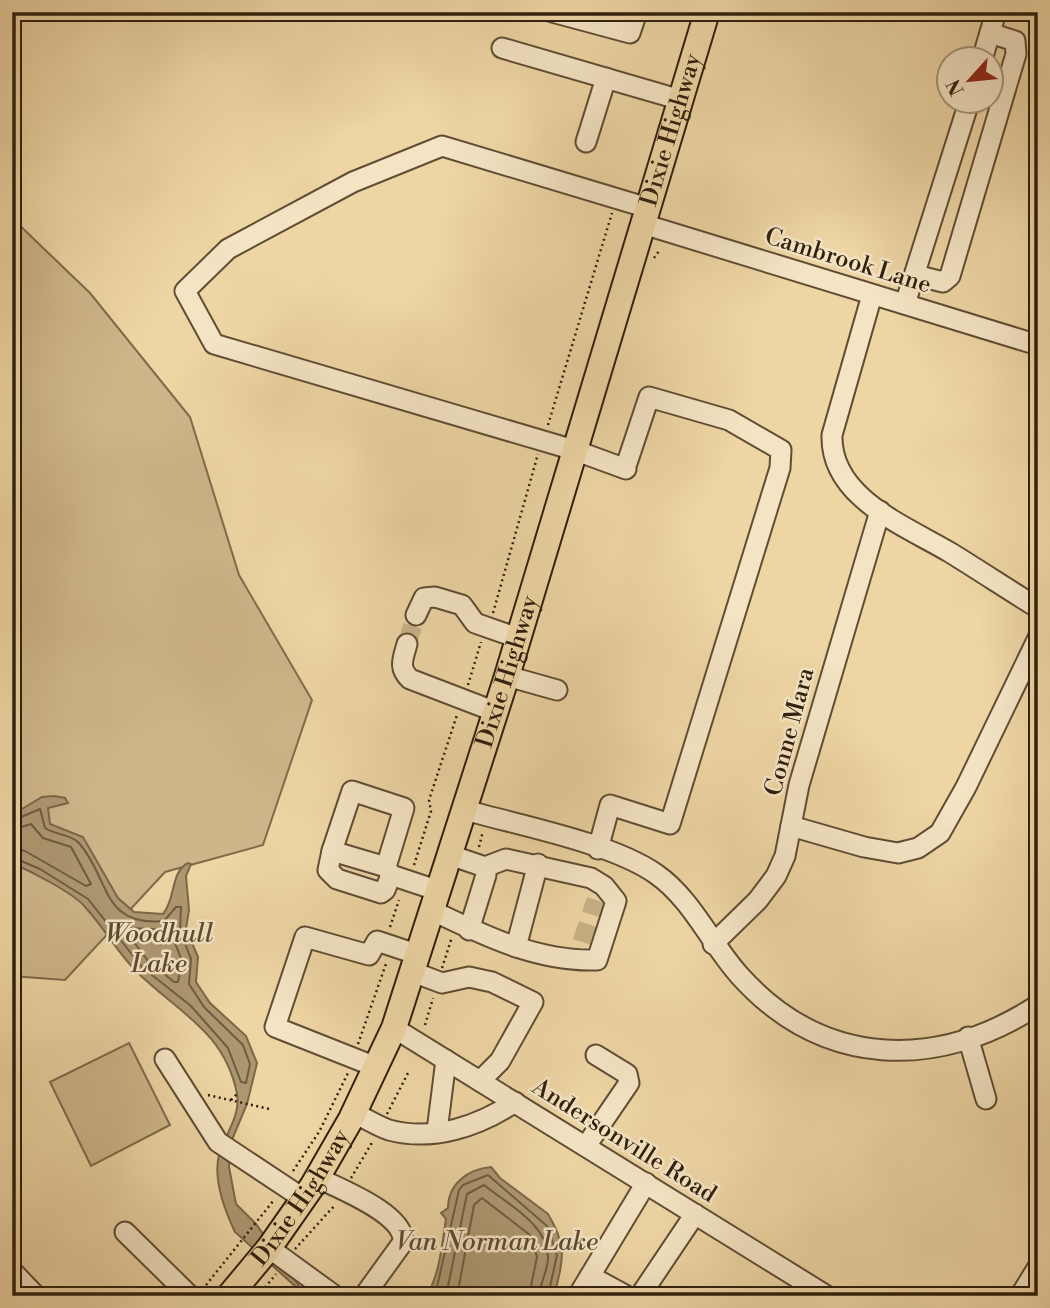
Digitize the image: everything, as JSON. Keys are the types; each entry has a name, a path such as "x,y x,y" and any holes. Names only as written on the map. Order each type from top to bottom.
{"main road":[{"name":"Dixie Highway","path":"230,1296 272,1250 318,1178 354,1113 365,1062 394,1028 496,712 707,12"}],"street":[{"path":"552,12 630,33 637,12"},
{"path":"986,46 996,12"},
{"path":"915,275 943,282 950,276 1016,54 1015,41 990,33"},
{"path":"502,48 681,100"},
{"path":"586,142 607,78"},
{"path":"905,304 964,116"},
{"name":"Cambrook Lane","path":"542,441 214,344 185,291 228,249 353,182 442,146 872,295 1038,345"},
{"path":"946,175 977,184"},
{"path":"872,295 831,444 842,475 856,492 880,511 1038,608"},
{"path":"542,441 627,466 649,397 729,420 781,450 772,494 670,824 610,805 598,849"},
{"name":"Conne Mara","path":"713,944 739,921 776,876 788,849 791,826 833,663 880,511"},
{"path":"416,615 424,598 435,597 462,605 474,623 518,638"},
{"path":"791,826 864,847 898,853 918,848 940,833 967,787 1038,638"},
{"path":"407,644 401,663 404,673 410,679 496,712"},
{"path":"507,676 557,690"},
{"path":"395,874 404,808 352,791 332,851 395,874 436,901 469,930 516,947 560,958 579,950 597,960 616,901 599,892 591,878 538,864 506,859 485,867 450,856"},
{"path":"465,810 598,849 641,865 671,886 741,978 774,1007 814,1033 854,1047 903,1053 968,1038 1038,1005"},
{"path":"516,947 538,864"},
{"path":"469,930 486,875 485,867"},
{"path":"365,1062 275,1027 304,937 369,955 377,941 389,945 442,983 469,977 492,982 533,1002 500,1061 480,1081"},
{"name":"Andersonville Road","path":"394,1028 695,1213 805,1290 827,1296"},
{"path":"968,1038 986,1099"},
{"path":"586,1146 629,1083 627,1074 596,1055"},
{"path":"165,1059 226,1148 304,1199"},
{"path":"437,1131 446,1060"},
{"path":"354,1113 388,1130 458,1131 494,1116 515,1102"},
{"path":"318,1178 391,1217 401,1229 403,1242 364,1296"},
{"path":"578,1296 646,1184"},
{"path":"640,1296 695,1213"},
{"path":"125,1232 198,1290"},
{"path":"272,1250 335,1296"},
{"path":"12,1271 36,1296"},
{"path":"1020,1296 1036,1272"},
{"path":"590,1276 627,1296"}],"path":[{"path":"292,1174 365,1062 376,999 388,958 395,874 431,811 429,800 486,628 613,210"},
{"path":"386,1117 408,1073"},
{"path":"184,1089 269,1109"},
{"path":"233,1100 237,1094"},
{"path":"198,1290 242,1243 272,1250 258,1296"}],"shaded area":[{"path":"12,218 90,293 190,417 239,575 312,700 263,845 165,872 65,980 12,976"},
{"path":"129,1043 170,1125 91,1166 50,1082"}],"water":[{"name":"Woodhull Lake","path":"42,797 65,798 68,803 48,808 50,824 83,837 118,898 134,912 163,914 170,901 178,873 182,867 191,864 186,876 189,910 186,929 198,957 196,982 210,1003 246,1036 257,1063 247,1104 231,1142 229,1167 236,1204 256,1224 306,1296 235,1232 224,1205 218,1174 219,1155 238,1102 231,1073 222,1055 198,1025 131,966 79,901 12,863 12,815"},
{"name":"Van Norman Lake","path":"491,1167 500,1178 548,1214 559,1236 562,1254 554,1296 425,1296 437,1270 446,1219 441,1213 448,1208 451,1192 467,1175"}],"tunnel":[{"path":"407,644 416,615"},
{"path":"582,942 596,900"}]}
